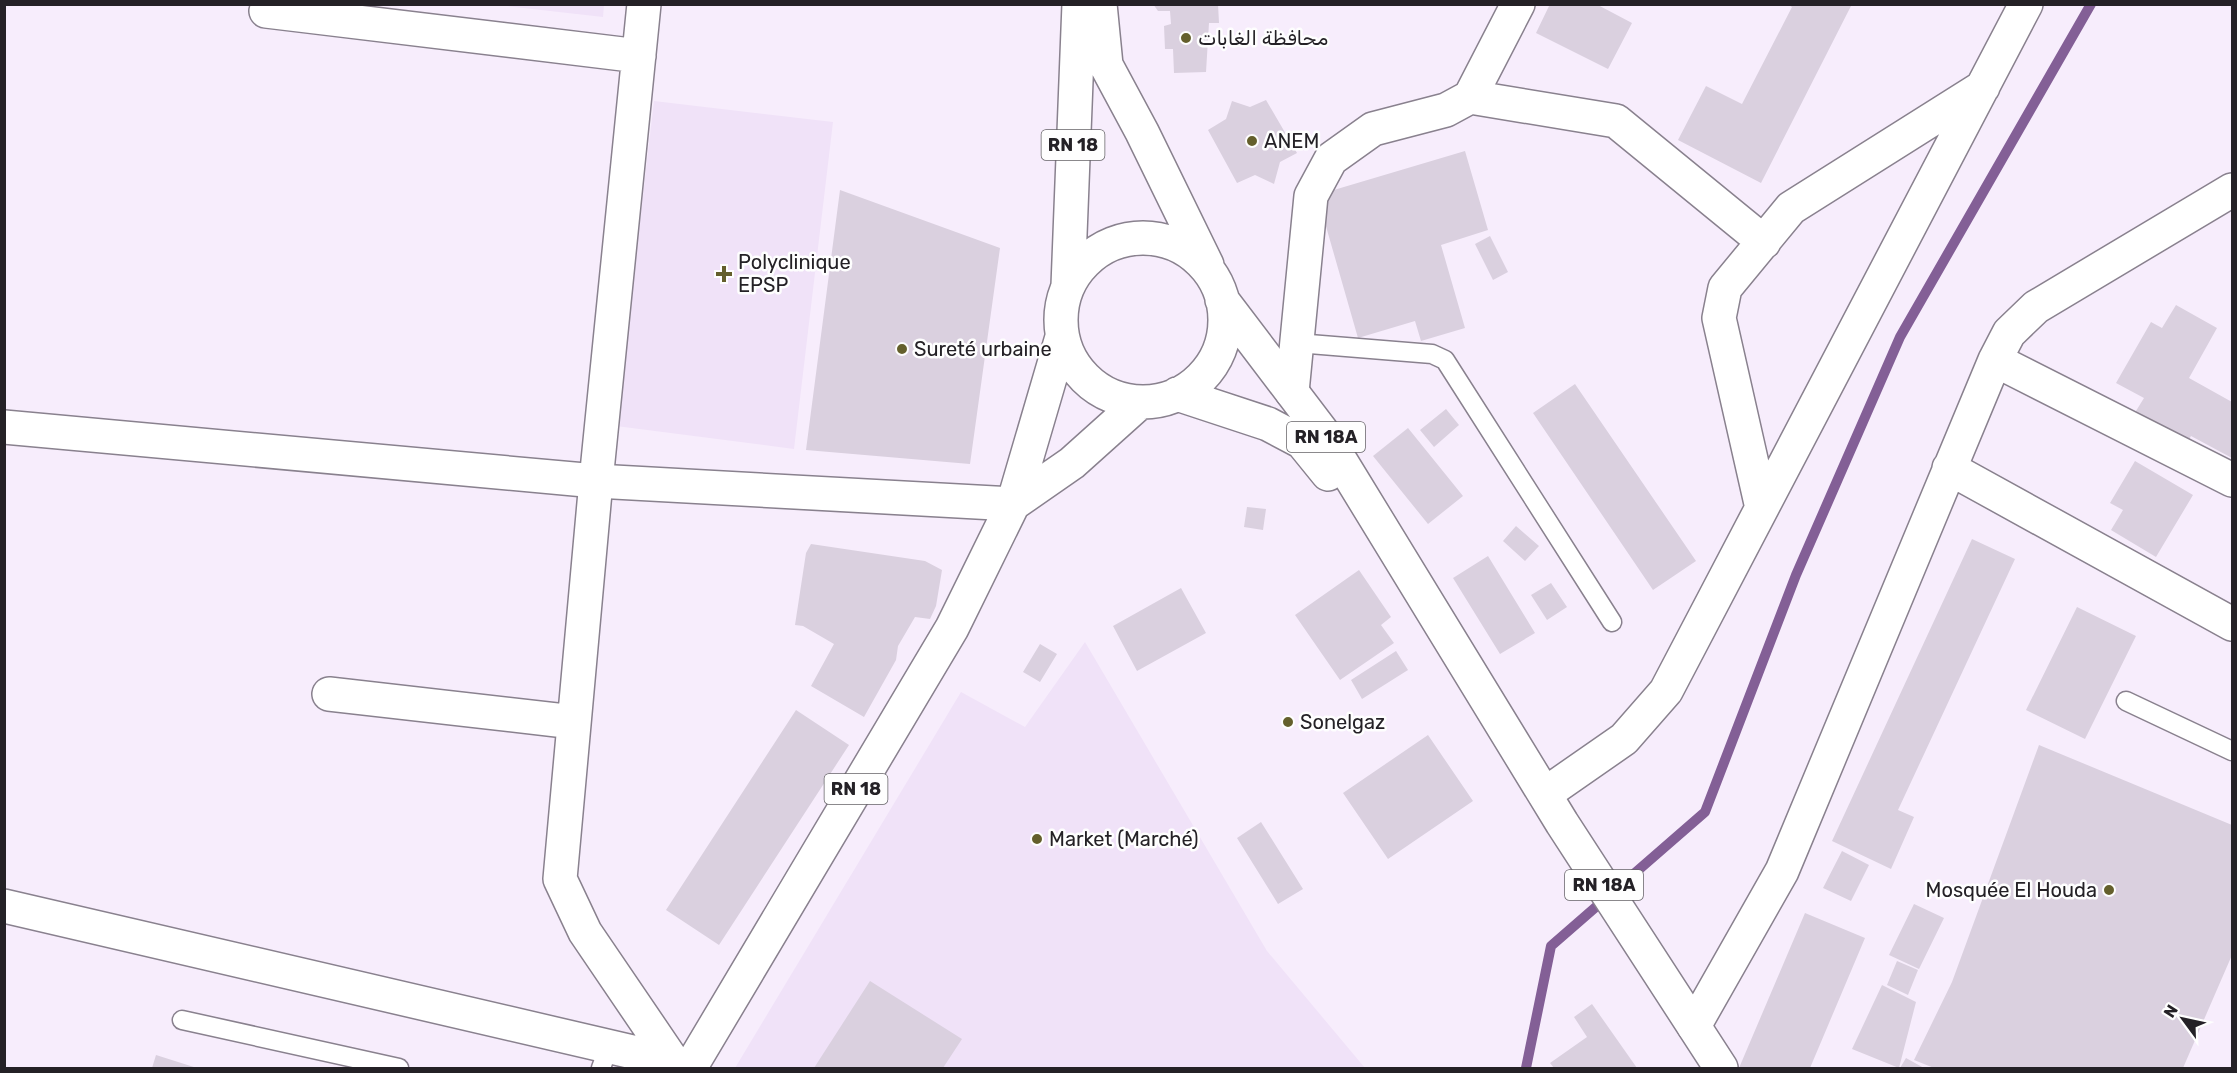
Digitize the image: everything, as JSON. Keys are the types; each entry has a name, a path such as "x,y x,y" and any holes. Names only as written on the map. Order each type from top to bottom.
{"street":[{"path":"644,4 596,481 560,879 585,932 684,1065"},
{"name":"RN 18","path":"1068,286 1079,4"},
{"name":"RN 18A","path":"1100,4 1106,66 1142,132 1216,286 1326,437 1562,823 1646,948 1721,1068"},
{"path":"1292,392 1311,196 1331,159 1373,129 1446,110 1470,97 1518,4"},
{"path":"1545,794 1624,739 1666,691 2026,4"},
{"path":"266,11 639,56"},
{"path":"1762,508 1719,318 1725,288 1791,208 1983,87"},
{"path":"1470,97 1617,121 1764,242"},
{"path":"1694,1026 1782,871 1949,468 1995,360 2009,333 2036,307 2232,190"},
{"path":"1148,237 1172,242 1193,254 1216,286 1224,328 1217,355 1200,378 1177,394 1159,400 1140,402 1113,397 1090,383 1072,362 1062,337 1061,311 1068,286 1081,265 1100,249 1123,239 1148,237"},
{"name":"RN 18","path":"684,1065 952,628 1013,504 1062,337"},
{"path":"1995,360 2232,480"},
{"path":"1177,394 1268,424 1302,442 1415,584"},
{"name":"RN 18","path":"1013,504 1072,464 1140,402"},
{"path":"4,427 596,481 1013,504"},
{"path":"1949,468 2232,624"},
{"path":"329,694 574,722"},
{"path":"4,906 605,1057 684,1065"}],"lane":[{"path":"1297,343 1432,354 1446,360 1612,622"},
{"path":"2126,701 2232,751"},
{"path":"182,1020 399,1068"}],"shaded area":[{"path":"498,5 604,5 603,17"},
{"name":"Polyclinique EPSP","path":"654,101 833,122 794,449 616,426"},
{"name":"Market (Marché)","path":"1085,642 1267,951 1365,1068 735,1068 961,692 1025,727"}],"building":[{"name":"محافظة الغابات","path":"1153,4 1218,4 1219,23 1209,23 1206,72 1174,73 1173,49 1165,49 1164,26 1171,24 1170,11 1158,11"},
{"path":"1550,4 1596,4 1632,23 1608,69 1536,33"},
{"path":"1787,4 1852,4 1761,183 1678,140 1706,86 1742,104 1792,7"},
{"name":"ANEM","path":"1266,100 1297,153 1280,162 1274,184 1255,175 1237,183 1208,130 1226,119 1232,101 1250,107"},
{"path":"1465,151 1488,230 1441,245 1465,328 1421,341 1415,321 1358,338 1317,195"},
{"name":"Sureté urbaine","path":"840,190 1000,248 970,464 806,450"},
{"path":"1490,236 1508,272 1493,280 1475,244"},
{"path":"2176,305 2217,328 2189,378 2232,402 2232,458 2191,436 2184,448 2131,419 2144,398 2116,383 2151,322 2162,328"},
{"path":"1575,384 1696,561 1653,590 1533,413"},
{"path":"1446,409 1459,425 1434,447 1420,430"},
{"path":"1408,428 1463,496 1428,524 1373,456"},
{"path":"2135,461 2193,495 2156,557 2111,530 2123,510 2110,503"},
{"path":"1247,507 1266,509 1263,530 1244,527"},
{"path":"1516,526 1539,546 1525,561 1503,541"},
{"path":"1972,539 2015,559 1898,810 1914,817 1891,869 1832,841"},
{"path":"811,544 925,561 942,570 936,606 930,619 915,617 898,646 896,660 864,717 811,686 834,644 803,626 795,625 806,553"},
{"path":"1488,556 1535,633 1500,654 1453,578"},
{"path":"1359,570 1391,617 1381,625 1394,643 1340,680 1295,615"},
{"path":"1551,583 1567,607 1547,620 1531,595"},
{"path":"1181,588 1206,633 1137,671 1113,626"},
{"path":"2077,607 2136,636 2085,739 2026,710"},
{"path":"1040,644 1057,654 1040,682 1023,672"},
{"path":"1396,651 1408,670 1362,699 1351,680"},
{"path":"796,710 849,745 719,945 666,910"},
{"path":"1428,735 1473,801 1388,859 1343,793"},
{"name":"Mosquée El Houda","path":"2039,745 2232,825 2232,955 2183,1068 1934,1068 1914,1060 1952,982"},
{"path":"1261,822 1303,889 1278,904 1237,838"},
{"path":"1842,851 1869,865 1851,901 1823,888"},
{"path":"1914,904 1944,918 1919,969 1889,955"},
{"path":"1805,913 1865,938 1810,1068 1739,1068"},
{"path":"1897,961 1918,970 1908,995 1887,985"},
{"path":"870,981 962,1039 943,1068 814,1068"},
{"path":"1882,985 1916,1002 1899,1068 1852,1049"},
{"path":"1592,1004 1637,1068 1554,1068 1550,1063 1587,1037 1574,1017"},
{"path":"156,1055 197,1068 152,1068"},
{"path":"1906,1058 1924,1068 1900,1068"}],"waterway":[{"path":"1526,1068 1551,946 1705,812 1796,575 1900,337 2091,4"}],"place":[{"name":"محافظة الغابات","path":"1186,38"},
{"name":"ANEM","path":"1252,141"},
{"name":"Polyclinique EPSP","path":"724,274"},
{"name":"Sureté urbaine","path":"902,349"},
{"name":"Sonelgaz","path":"1288,722"},
{"name":"Market (Marché)","path":"1037,839"},
{"name":"Mosquée El Houda","path":"2109,890"}]}
